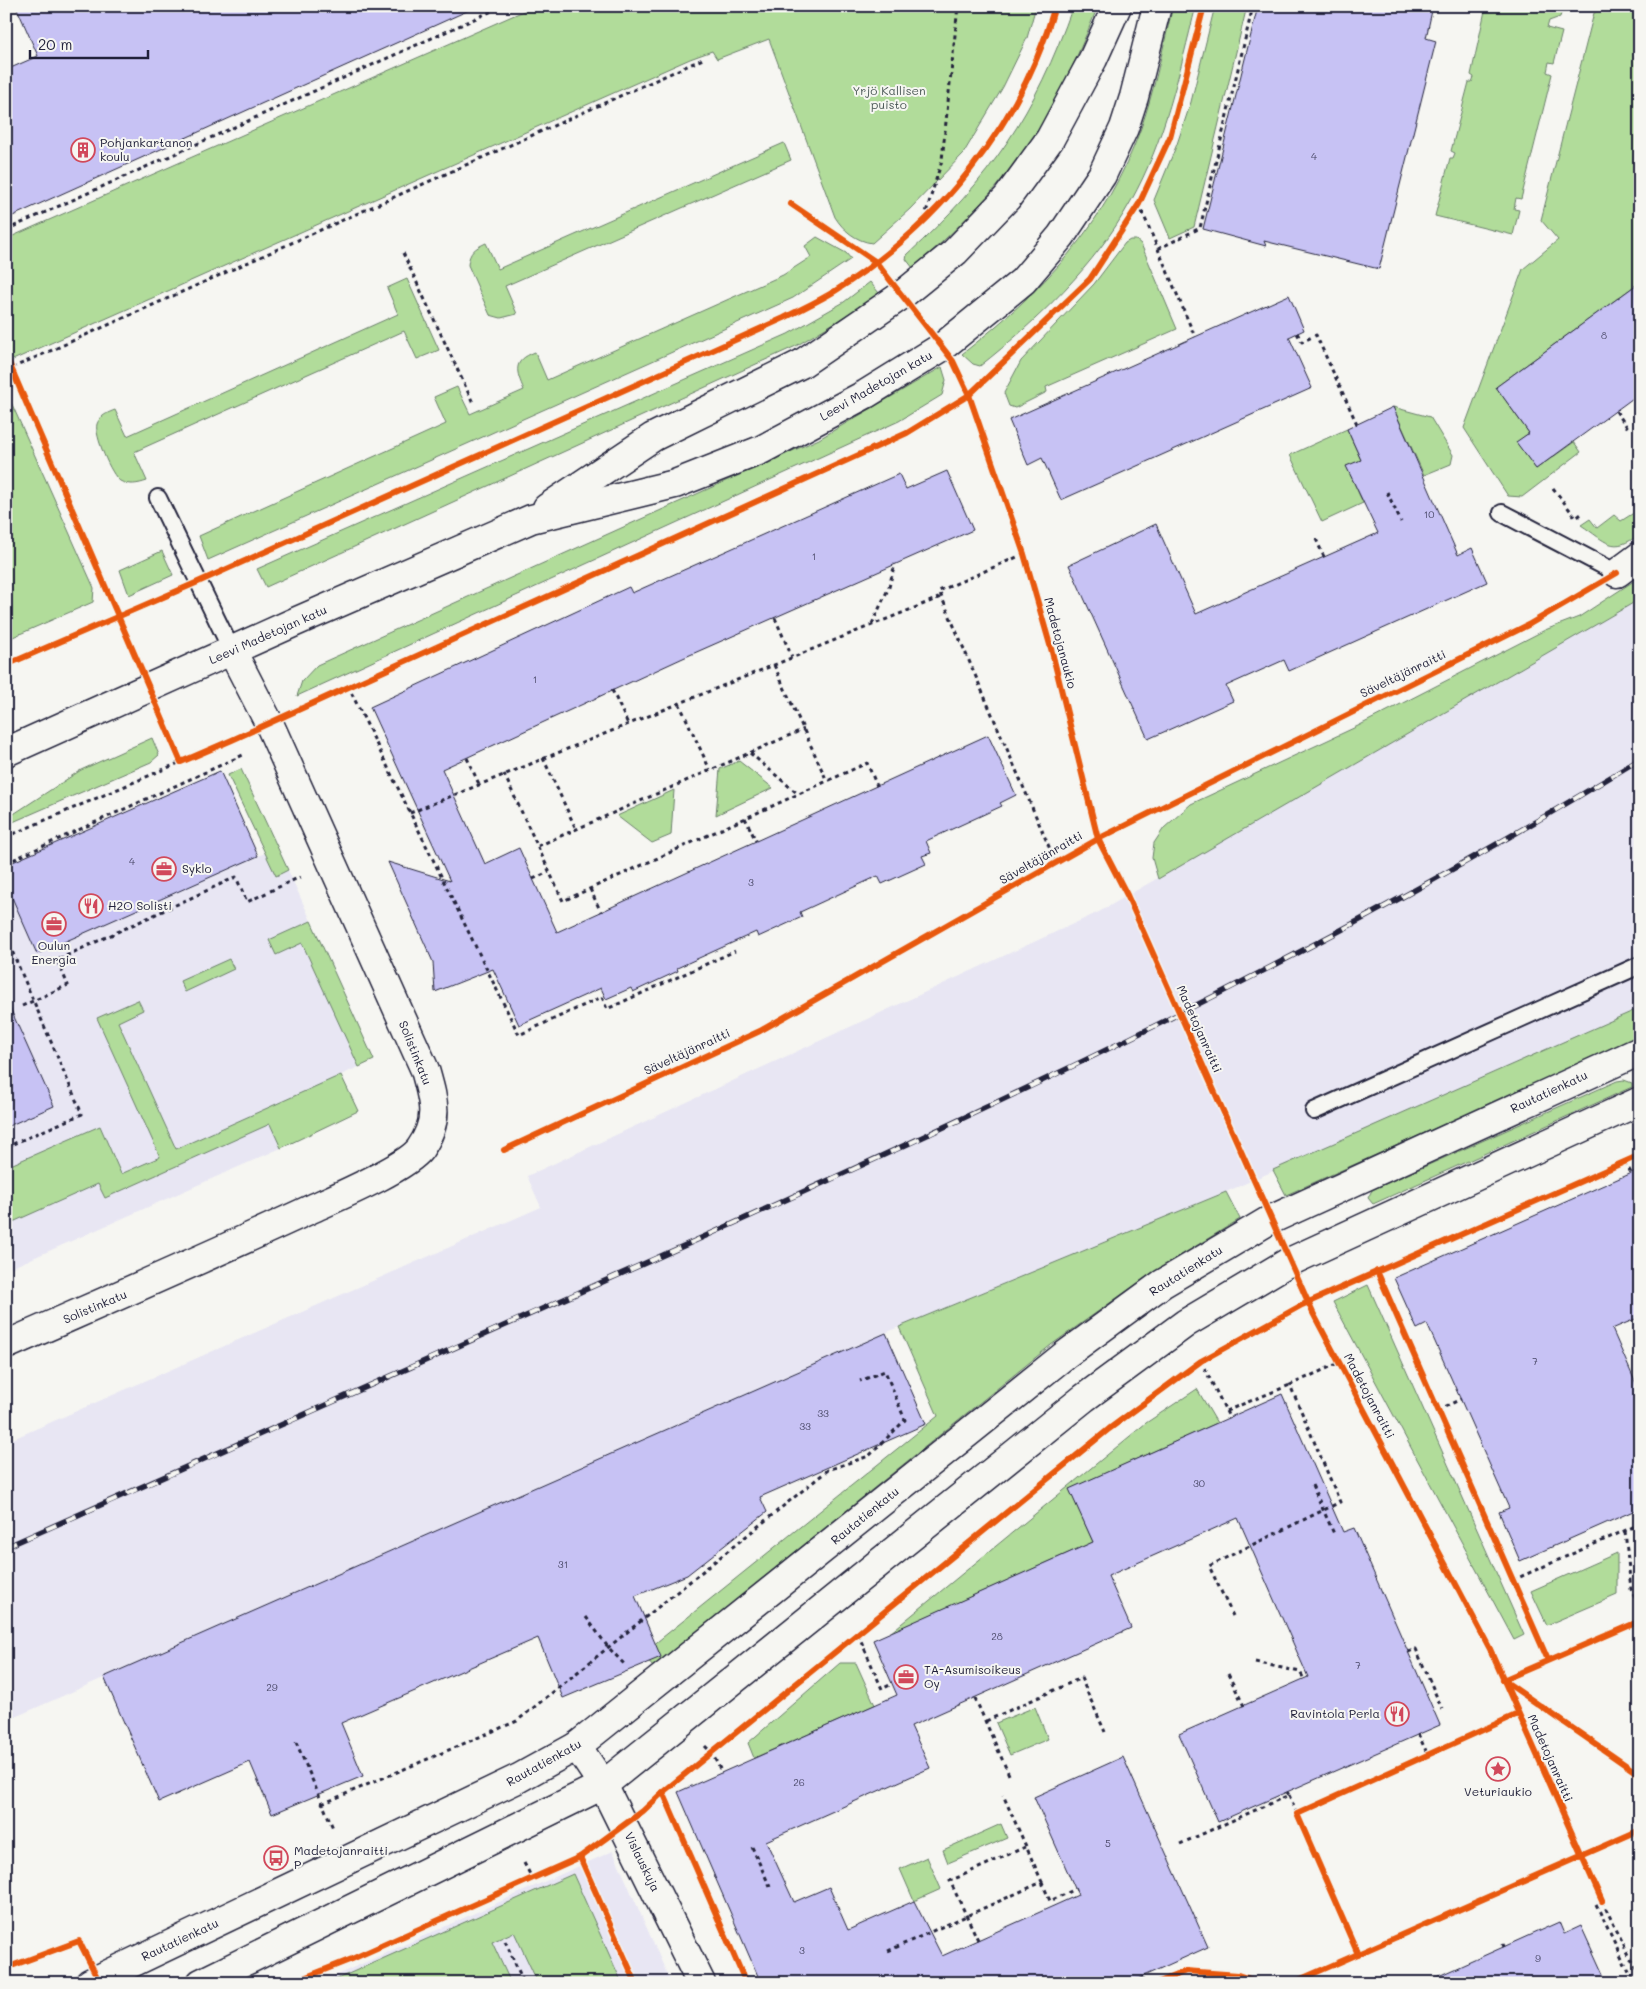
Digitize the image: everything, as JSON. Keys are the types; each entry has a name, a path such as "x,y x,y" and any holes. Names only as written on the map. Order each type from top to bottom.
{"street":[{"name":"Leevi Madetojan katu","path":"6,752 531,519 653,437 801,364 902,295 955,252 1007,198 1050,139 1093,59 1116,6"},
{"name":"Leevi Madetojan katu","path":"531,519 675,484 761,450 866,394 942,347 1015,287 1061,236 1102,175 1124,128 1134,98 1157,6"},
{"path":"1617,573 1640,556"},
{"name":"Solistinkatu","path":"6,1345 162,1278 352,1190 402,1163 418,1151 432,1128 435,1114 424,1070 270,722 232,651"},
{"name":"Rautatienkatu","path":"90,1983 502,1786 577,1746 1065,1355 1162,1284 1268,1221 1640,1051"},
{"path":"201,1983 603,1785 1084,1398 1186,1323 1287,1263 1640,1101"},
{"name":"Vislauskuja","path":"577,1746 603,1785 701,1983"}],"lane":[{"path":"158,498 232,651"},
{"path":"1502,513 1617,573"},
{"path":"1314,1110 1640,965"}],"path":[{"path":"6,230 503,6"},
{"path":"924,219 942,160 958,6"},
{"path":"1158,249 1200,228 1254,6"},
{"path":"15,377 10,365 705,58"},
{"path":"1134,213 1143,196"},
{"path":"1139,204 1195,337"},
{"path":"917,225 938,207"},
{"path":"403,253 474,404"},
{"path":"1297,333 1302,342 1316,335 1357,424"},
{"path":"1616,411 1629,430"},
{"path":"1553,488 1576,518 1584,512"},
{"path":"1387,492 1401,522"},
{"path":"1316,539 1324,557"},
{"path":"1021,545 1027,563"},
{"path":"1024,554 939,591 1056,862"},
{"path":"871,625 889,587 895,564"},
{"path":"410,813 941,597"},
{"path":"775,618 792,657"},
{"path":"774,665 827,780"},
{"path":"340,690 357,682"},
{"path":"348,686 519,1035 602,998 607,1008 735,951"},
{"path":"612,690 628,724"},
{"path":"679,703 710,770"},
{"path":"538,846 804,729"},
{"path":"750,753 798,794"},
{"path":"177,754 180,762"},
{"path":"6,863 243,755"},
{"path":"6,838 189,758"},
{"path":"467,758 480,784"},
{"path":"543,758 576,830"},
{"path":"504,774 563,902 867,763 877,786"},
{"path":"746,818 756,841"},
{"path":"533,879 549,872"},
{"path":"22,1006 68,985 57,960 236,877 247,902 301,877"},
{"path":"590,889 601,912"},
{"path":"6,937 82,1114 6,1147"},
{"path":"1616,1166 1632,1159"},
{"path":"1625,1162 1631,1174"},
{"path":"1193,1367 1210,1356"},
{"path":"1201,1361 1229,1417"},
{"path":"1226,1411 1339,1363"},
{"path":"322,1804 517,1721 828,1470 869,1456 905,1420 886,1371 860,1381"},
{"path":"1233,1616 1208,1566 1340,1502 1290,1385"},
{"path":"1438,1410 1461,1399"},
{"path":"1434,1401 1442,1419"},
{"path":"1312,1485 1335,1536"},
{"path":"1513,1580 1640,1524"},
{"path":"1625,1531 1631,1589 1640,1608"},
{"path":"1509,1571 1516,1589"},
{"path":"850,1640 865,1628"},
{"path":"858,1634 882,1688 892,1684"},
{"path":"1408,1652 1416,1649 1442,1709"},
{"path":"1255,1662 1300,1672 1304,1679"},
{"path":"1228,1674 1244,1706"},
{"path":"986,1721 1081,1678 1105,1732"},
{"path":"975,1698 1010,1777"},
{"path":"1418,1734 1428,1755"},
{"path":"296,1742 334,1831"},
{"path":"705,1759 720,1747"},
{"path":"1419,1759 1437,1751"},
{"path":"1180,1844 1288,1794 1301,1823"},
{"path":"1003,1795 1050,1901 1076,1889"},
{"path":"1297,1814 1306,1810"},
{"path":"752,1847 770,1887"},
{"path":"978,1940 950,1881 1025,1847"},
{"path":"523,1882 540,1875"},
{"path":"888,1952 1042,1882"},
{"path":"1598,1892 1599,1903 1634,1983"},
{"path":"1599,1903 1640,1977"},
{"path":"505,1941 524,1983"},
{"path":"1141,1977 1144,1983"},
{"path":"893,1983 901,1979"}],"shaded area":[{"path":"1640,599 1640,1008 1226,1192 899,1327 6,1721 6,1442 541,1207 527,1176 1099,912"},
{"path":"220,771 258,856 265,853 276,875 288,870 374,1060 341,1075 358,1111 281,1148 6,1270 6,865"},
{"path":"613,1851 671,1983 319,1983"}],"green space":[{"name":"Yrjö Kallisen puisto","path":"535,6 1036,6 1027,38 1003,87 963,154 910,209 872,243 850,234 835,217 769,39 717,59 712,51 690,59 6,363 6,239"},
{"path":"1073,6 1098,6 1069,74 1048,114 1019,157 987,197 913,268 906,259 907,255 963,199 1007,142 1026,112 1043,80"},
{"path":"1173,6 1196,6 1177,81 1162,130 1143,178 1131,201 1117,225 1100,248 1064,291 1023,330 980,366 973,364 962,354 1019,306 1045,281 1090,226 1110,196 1127,163 1146,113"},
{"path":"1215,6 1247,6 1194,227 1170,238 1154,200 1177,144 1191,102"},
{"path":"1486,6 1567,6 1563,7 1560,17 1549,21 1547,28 1562,32 1554,63 1549,62 1547,72 1552,74 1521,199 1516,198 1514,209 1519,210 1513,235 1435,216 1450,158 1453,158 1455,153 1451,151 1469,82 1472,82 1474,77 1471,75"},
{"path":"1605,6 1640,6 1640,282 1496,387 1529,433 1517,442 1536,469 1574,442 1581,452 1522,497 1508,496 1464,428 1523,269 1558,240 1541,220 1594,13"},
{"path":"784,143 791,160 505,286 517,314 501,318 490,315 468,265 471,254 479,247 486,243 498,269"},
{"path":"817,237 846,253 851,259 793,298 208,560 199,536 446,424 434,397 457,387 470,414 524,390 519,377 518,367 522,359 528,355 535,352 547,380 783,275 811,257 805,246"},
{"path":"1130,240 1136,240 1141,244 1177,329 1046,387 1047,392 1015,408 1009,406 1004,393 1021,361 1094,284 1125,243"},
{"path":"407,279 439,350 417,359 404,331 134,452 147,481 127,484 120,481 112,471 98,437 97,424 104,415 115,410 127,436 398,314 387,288"},
{"path":"870,282 879,293 796,346 266,587 257,569 788,334 844,302"},
{"path":"942,367 946,380 942,395 899,421 297,696 302,681 317,665 819,439"},
{"path":"6,391 94,588 93,602 6,640"},
{"path":"1393,407 1430,417 1453,455 1451,464 1424,475"},
{"path":"1347,429 1361,460 1347,467 1363,503 1322,522 1290,455"},
{"path":"1640,509 1640,534 1623,544 1610,544 1581,525 1590,519 1597,528 1614,515 1621,521"},
{"path":"162,551 173,575 129,595 120,570"},
{"path":"1640,577 1640,599 1158,879 1152,858 1154,843 1164,828 1191,804 1358,726 1545,630 1579,617"},
{"path":"152,738 159,755 151,762 6,825 6,819 81,770"},
{"path":"739,761 773,788 716,815 720,769"},
{"path":"241,769 288,870 276,876 228,775"},
{"path":"674,790 671,835 652,843 617,816"},
{"path":"311,921 374,1060 359,1067 302,943 276,955 269,940"},
{"path":"229,959 234,969 185,992 180,981"},
{"path":"138,1000 143,1010 118,1022 176,1149 341,1075 358,1111 281,1148 270,1124 105,1198 98,1184 6,1225 6,1167 100,1126 121,1174 160,1157 97,1018"},
{"path":"1640,1008 1640,1037 1286,1195 1273,1170"},
{"path":"1624,1080 1632,1083 1632,1087 1373,1204 1368,1198 1372,1190 1617,1081"},
{"path":"1226,1192 1240,1219 1152,1273 1051,1345 653,1667 642,1654 938,1416 899,1327"},
{"path":"1368,1285 1524,1635 1514,1640 1333,1302"},
{"path":"1197,1389 1217,1423 1070,1489 1093,1542 890,1633 1146,1423"},
{"path":"1617,1553 1617,1595 1547,1625 1531,1591"},
{"path":"840,1663 856,1663 875,1705 754,1758 748,1743"},
{"path":"1035,1707 1048,1739 1010,1755 996,1723"},
{"path":"1001,1824 1007,1838 948,1863 943,1850"},
{"path":"927,1857 941,1889 914,1901 900,1869"},
{"path":"573,1874 622,1983 538,1983 514,1932 492,1942 511,1983 328,1983"}],"building":[{"name":"Pohjankartanon koulu","path":"16,6 478,6 6,219 6,70 38,56"},
{"path":"1258,6 1433,6 1426,38 1436,41 1379,269 1264,241 1266,246 1203,229"},
{"path":"1640,282 1640,393 1536,469 1516,442 1529,433 1496,387"},
{"path":"1289,295 1304,330 1289,337 1312,388 1061,500 1042,458 1028,465 1009,420"},
{"path":"1393,407 1458,555 1472,548 1487,582 1289,671 1284,660 1226,686 1233,701 1148,739 1069,565 1156,524 1196,614 1378,533 1346,466 1361,460 1347,429"},
{"path":"947,471 973,530 683,658 442,769 485,864 519,848 557,932 988,735 1016,795 1000,803 1002,806 926,841 931,853 922,856 926,864 882,884 878,876 800,912 802,917 758,937 756,932 677,968 678,971 633,992 631,988 606,999 601,988 519,1025 493,969 435,992 433,962 388,862 450,881 370,707 629,587 632,593 899,474 906,489"},
{"path":"220,771 258,856 37,954 6,884 6,865"},
{"path":"6,999 54,1106 6,1127"},
{"path":"1640,1169 1640,1317 1612,1329 1640,1393 1640,1508 1520,1561 1499,1512 1509,1508 1427,1324 1417,1329 1394,1278"},
{"path":"886,1333 926,1424 760,1497 767,1512 687,1575 635,1596 661,1657 563,1698 538,1638 341,1723 363,1776 272,1814 250,1762 159,1802 104,1677"},
{"path":"1282,1394 1343,1532 1354,1528 1440,1725 1218,1822 1179,1734 1308,1677 1238,1518 1108,1576 1131,1628 911,1726 930,1768 766,1841 794,1902 829,1887 848,1930 914,1901 942,1956 1078,1895 1034,1797 1123,1757 1208,1947 1128,1983 761,1983 678,1792 897,1695 873,1640 1093,1542 1069,1489"},
{"path":"1559,1922 1564,1934 1581,1926 1607,1983 1423,1983"}],"railway":[{"path":"6,1547 731,1224 997,1103 1258,974 1387,905 1515,834 1640,759"}],"cycle path":[{"path":"6,665 198,582 784,318 835,291 873,265 908,236 941,203 971,168 998,131 1021,91 1040,49 1055,6"},
{"path":"6,356 181,762 907,433 969,395 1090,279 1139,204 1170,137 1204,6"},
{"name":"Madetojanaukio","path":"791,204 876,262 953,361 969,395 1024,554 1052,652 1098,839 1127,895 1313,1313 1490,1649 1602,1901"},
{"name":"Säveltäjänraitti","path":"504,1150 760,1031 1098,839 1528,625 1617,573"},
{"path":"291,1983 352,1959 580,1857 643,1811 663,1792 1109,1429 1201,1361 1302,1305 1640,1155"},
{"path":"1377,1271 1548,1660"},
{"path":"1503,1680 1640,1621"},
{"name":"Madetojanraitti","path":"1503,1680 1640,1775"},
{"name":"Madetojanraitti","path":"1358,1954 1297,1814 1518,1714"},
{"path":"663,1792 746,1983"},
{"path":"1292,1983 1640,1830"},
{"path":"580,1857 636,1983"},
{"path":"6,1968 79,1941 100,1983"},
{"path":"1157,1983 1186,1971 1238,1975 1262,1983"}],"place":[{"name":"Pohjankartanon koulu","path":"83,150"},
{"name":"Syklo","path":"164,869"},
{"name":"H2O Solisti","path":"91,906"},
{"name":"Oulun Energia","path":"54,924"},
{"name":"TA-Asumisoikeus Oy","path":"906,1677"},
{"name":"Ravintola Perla","path":"1397,1714"},
{"name":"Veturiaukio","path":"1498,1769"},
{"name":"Madetojanraitti P","path":"276,1858"}]}
